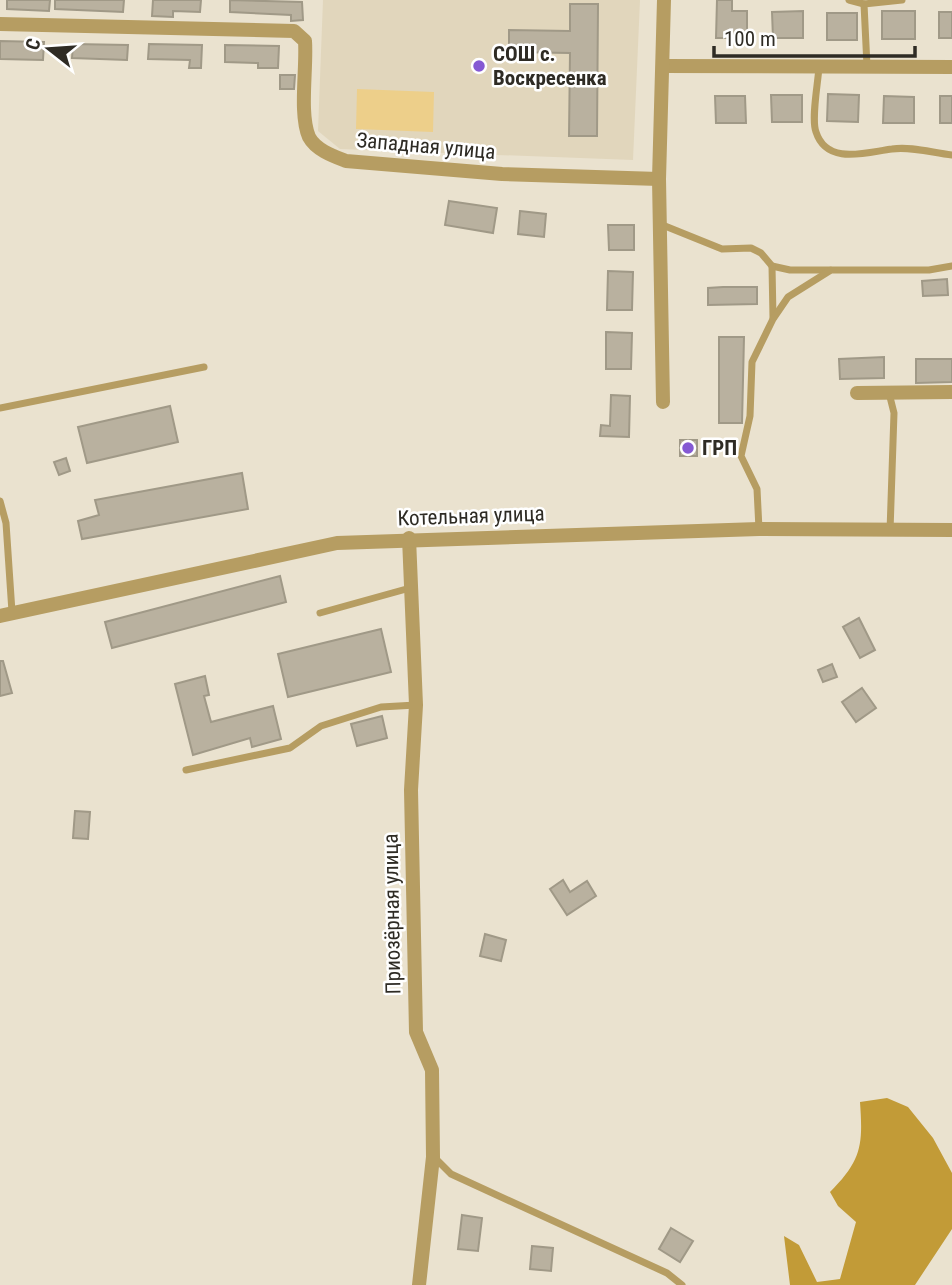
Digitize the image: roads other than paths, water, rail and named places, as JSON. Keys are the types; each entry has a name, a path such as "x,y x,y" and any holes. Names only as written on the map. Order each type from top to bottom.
{"street":[{"path":"663,402 659,179 664,0"},
{"name":"Западная улица","path":"0,24 294,31 305,41 306,117 310,138 323,152 346,161 502,174 659,179"},
{"path":"663,66 952,67"},
{"path":"857,393 952,392"},
{"name":"Котельная улица","path":"6,614 337,543 409,538 759,529 952,530"},
{"name":"Приозёрная улица","path":"409,538 415,705 411,790 416,1032 432,1070 433,1157 419,1285"}],"lane":[{"path":"849,0 864,4 902,0"},
{"path":"864,4 867,67"},
{"path":"819,66 814,130 823,146 840,154 877,153 892,149 952,155"},
{"path":"660,224 722,249 751,248 761,253 772,266 790,270 929,270 952,266"},
{"path":"772,266 773,319"},
{"path":"759,529 757,489 741,456 750,416 752,362 773,319 788,297 831,270"},
{"path":"0,408 204,367"},
{"path":"889,393 894,413 890,531"},
{"path":"0,501 6,523 6,614"},
{"path":"320,613 410,588"},
{"path":"186,770 290,748 321,726 381,707 415,705"},
{"path":"433,1157 451,1174 667,1273 681,1285"}],"place":[{"name":"СОШ с. Воскресенка","path":"479,66"},
{"name":"ГРП","path":"688,448"}]}
